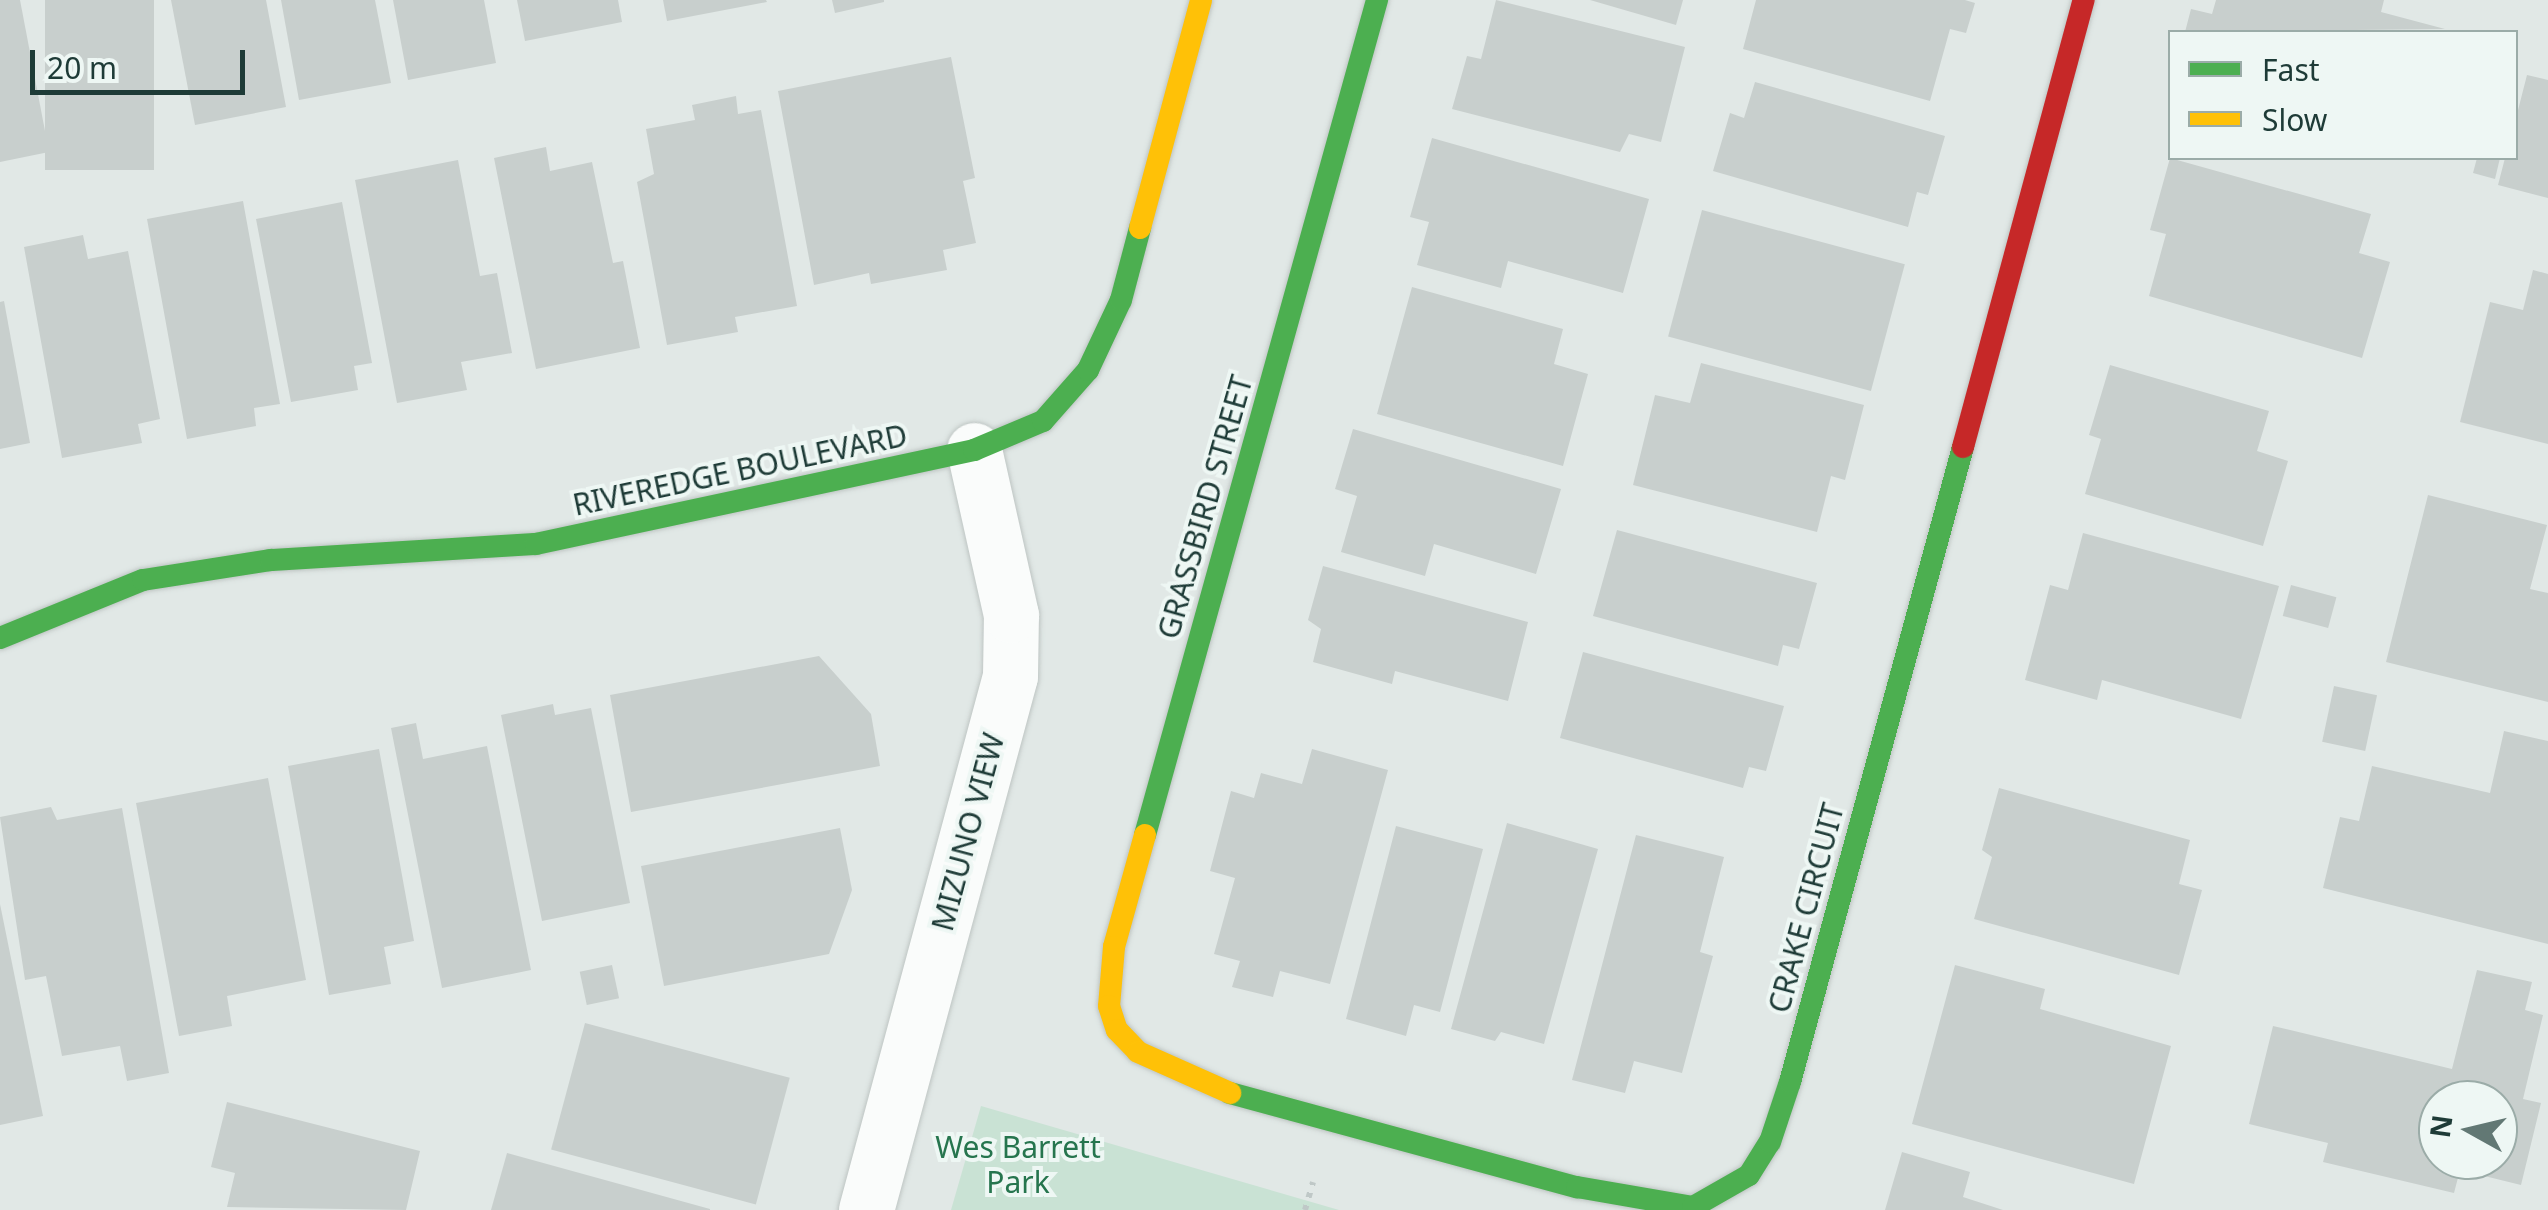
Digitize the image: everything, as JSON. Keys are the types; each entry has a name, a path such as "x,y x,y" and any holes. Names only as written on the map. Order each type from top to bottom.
{"street":[{"name":"RIVEREDGE BOULEVARD","path":"0,638 143,580 271,560 536,544 974,450 1044,421 1088,370 1120,300 1200,0"},
{"name":"GRASSBIRD STREET","path":"1117,1030 1108,976 1114,946 1377,0"},
{"name":"CRAKE CIRCUIT","path":"1117,1030 1160,1068 1201,1084 1655,1206 1693,1208 1749,1175 1770,1142 1790,1082 2084,0"},
{"name":"MIZUNO VIEW","path":"866,1210 1010,676 1011,615 974,450"}],"green space":[{"name":"Wes Barrett Park","path":"981,1106 1339,1210 951,1210"}],"building":[{"path":"0,0 20,0 49,152 0,162"},
{"path":"45,0 154,0 154,170 45,170"},
{"path":"171,0 266,0 286,107 195,125"},
{"path":"281,0 375,0 391,83 299,100"},
{"path":"393,0 484,0 496,63 408,80"},
{"path":"517,0 618,0 622,22 525,41"},
{"path":"663,0 766,0 767,2 667,21"},
{"path":"832,0 884,0 884,2 835,13"},
{"path":"1496,0 1685,47 1661,142 1629,134 1620,152 1452,109 1467,56 1481,59"},
{"path":"1590,0 1683,0 1676,25"},
{"path":"1756,0 1975,3 1966,33 1950,29 1930,101 1743,49"},
{"path":"2216,0 2384,0 2381,12 2445,29 2186,30 2191,9 2212,14"},
{"path":"951,57 975,178 963,181 976,243 943,250 947,270 871,284 869,273 814,285 778,91"},
{"path":"2527,75 2548,80 2548,198 2498,185 2504,160 2518,160 2518,110"},
{"path":"1755,82 1945,136 1928,195 1917,192 1908,227 1713,171 1730,113 1744,118"},
{"path":"736,96 738,114 761,110 797,306 735,317 738,332 667,345 637,182 654,174 646,129 695,120 692,105"},
{"path":"1432,138 1649,199 1623,293 1508,261 1501,288 1417,265 1429,222 1410,217"},
{"path":"546,147 550,171 592,162 613,263 623,261 640,348 536,369 494,158"},
{"path":"458,160 480,276 497,273 512,353 461,362 467,390 397,403 355,180"},
{"path":"2169,160 2371,214 2359,253 2390,262 2362,358 2149,296 2166,234 2150,230"},
{"path":"2476,160 2500,160 2495,179 2473,173"},
{"path":"243,201 280,404 254,408 256,426 187,439 147,219"},
{"path":"342,202 372,363 354,366 358,390 291,402 256,219"},
{"path":"1702,210 1905,264 1871,391 1668,337"},
{"path":"83,235 88,259 128,251 160,419 138,424 142,443 62,458 24,247"},
{"path":"2533,270 2548,274 2548,444 2460,422 2490,302 2523,310"},
{"path":"1412,287 1563,329 1554,364 1588,374 1563,466 1377,414"},
{"path":"4,301 30,443 0,449 0,302"},
{"path":"1701,363 1864,405 1845,480 1831,476 1817,532 1633,485 1655,395 1690,403"},
{"path":"2110,365 2269,411 2257,451 2288,461 2263,546 2085,494 2101,439 2089,435"},
{"path":"1353,429 1561,489 1536,574 1434,544 1425,576 1341,552 1357,496 1335,489"},
{"path":"2428,495 2547,525 2530,589 2548,593 2548,702 2386,662"},
{"path":"1617,530 1817,583 1799,649 1783,645 1778,666 1593,616"},
{"path":"2083,533 2279,586 2241,719 2102,680 2097,700 2025,680 2050,585 2068,590"},
{"path":"1323,566 1528,622 1508,701 1395,671 1392,684 1313,662 1321,629 1308,620"},
{"path":"2291,585 2336,597 2328,628 2283,616"},
{"path":"1583,652 1784,706 1766,771 1749,767 1743,788 1560,738"},
{"path":"819,656 871,714 880,766 631,812 610,695"},
{"path":"2334,686 2377,695 2365,751 2322,742"},
{"path":"553,704 555,715 591,708 630,903 542,921 501,715"},
{"path":"416,723 423,759 487,746 531,970 442,988 391,728"},
{"path":"2504,731 2548,741 2548,944 2323,888 2340,817 2359,821 2372,766 2490,793"},
{"path":"379,749 414,941 384,947 391,984 329,995 288,766"},
{"path":"1312,749 1388,770 1330,984 1280,971 1273,997 1232,987 1240,961 1214,954 1235,878 1210,871 1231,791 1254,798 1261,773 1302,784"},
{"path":"268,778 306,980 227,996 232,1026 179,1036 136,803"},
{"path":"1999,788 2190,840 2179,884 2202,890 2179,975 1974,919 1992,857 1982,850"},
{"path":"51,807 57,820 122,808 169,1073 127,1081 120,1046 62,1056 46,976 25,980 0,817"},
{"path":"1507,823 1598,849 1544,1044 1501,1032 1495,1041 1451,1029"},
{"path":"1396,826 1483,849 1440,1012 1414,1005 1406,1036 1346,1019"},
{"path":"840,828 852,890 829,954 664,986 641,866"},
{"path":"1636,835 1724,857 1700,952 1713,956 1682,1073 1634,1061 1625,1093 1572,1080"},
{"path":"0,904 43,1116 0,1125"},
{"path":"612,965 619,998 587,1005 580,972"},
{"path":"1955,965 2045,989 2040,1009 2171,1046 2134,1184 1912,1124"},
{"path":"2477,970 2532,982 2525,1010 2543,1015 2523,1099 2541,1103 2521,1185 2501,1180 2518,1180 2518,1080 2418,1080 2418,1180 2457,1180 2454,1193 2323,1162 2328,1143 2249,1124 2273,1026 2452,1069"},
{"path":"585,1023 790,1078 756,1204 551,1150"},
{"path":"227,1102 420,1151 406,1210 227,1207 235,1173 211,1167"},
{"path":"1902,1152 1970,1172 1963,1197 2003,1210 1885,1210"},
{"path":"507,1153 710,1209 710,1210 491,1210"}],"traffic: fast":[{"path":"1145,835 1377,0"},
{"path":"0,638 143,580 271,560 536,544 974,450 1043,421 1088,370 1121,300 1140,228"},
{"path":"1230,1093 1577,1187 1693,1207 1749,1175 1770,1142 1790,1082 1963,447"}],"traffic: slow":[{"path":"1140,228 1201,0"},
{"path":"1145,835 1114,947 1109,1006 1117,1030 1138,1052 1230,1093"}],"traffic: jam":[{"path":"1963,447 2084,0"}]}
